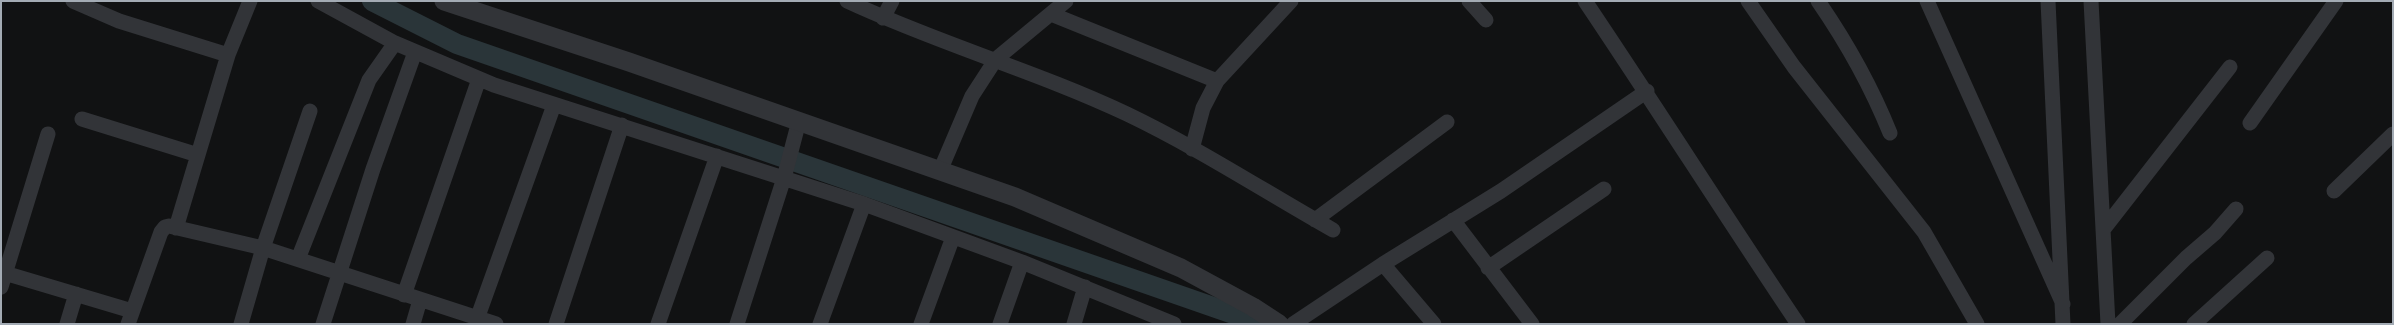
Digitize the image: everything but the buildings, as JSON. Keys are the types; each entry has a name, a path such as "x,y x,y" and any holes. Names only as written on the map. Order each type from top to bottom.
{"street":[{"path":"73,1 119,21 228,55"},
{"path":"176,228 228,55 250,1"},
{"path":"318,1 395,43 479,79 554,105 622,125 864,204 1022,262 1085,287 1159,320 1174,324"},
{"path":"444,1 796,130 940,171 1015,197 1181,268 1253,307 1279,324"},
{"path":"847,1 883,18 996,59 1127,114 1192,149 1332,230"},
{"path":"883,18 892,1"},
{"path":"940,171 972,96 996,59 1066,1"},
{"path":"1192,149 1203,108 1217,81 1291,1"},
{"path":"1469,1 1486,20"},
{"path":"1585,1 1647,91 1711,195 1798,324"},
{"path":"1748,1 1794,67 1924,232 1977,324"},
{"path":"1818,1 1842,36 1869,85 1890,133"},
{"path":"1927,1 2063,304"},
{"path":"2048,1 2063,324"},
{"path":"2091,1 2108,324"},
{"path":"2250,123 2336,1"},
{"path":"1051,14 1217,81"},
{"path":"298,259 369,80 395,43"},
{"path":"323,324 373,168 415,52"},
{"path":"2103,230 2230,67"},
{"path":"404,294 479,79"},
{"path":"1293,324 1383,264 1501,190 1647,91"},
{"path":"477,319 554,105"},
{"path":"241,324 263,248 310,111"},
{"path":"82,119 198,155"},
{"path":"1315,220 1447,122"},
{"path":"556,324 622,125"},
{"path":"737,324 784,178 796,130"},
{"path":"48,134 2,277 76,294 130,317 161,232 165,227 176,228 263,248 496,324"},
{"path":"2334,191 2393,134"},
{"path":"658,324 717,156"},
{"path":"1488,268 1604,189"},
{"path":"820,324 864,204"},
{"path":"2120,324 2186,258 2215,233 2236,209"},
{"path":"1453,220 1532,324"},
{"path":"921,324 953,237"},
{"path":"2194,324 2267,258"},
{"path":"1000,324 1022,262"},
{"path":"1383,264 1434,324"},
{"path":"1074,324 1085,287"},
{"path":"67,324 76,294"},
{"path":"413,324 420,300"}],"waterway":[{"path":"372,1 457,44 1262,324"}]}
